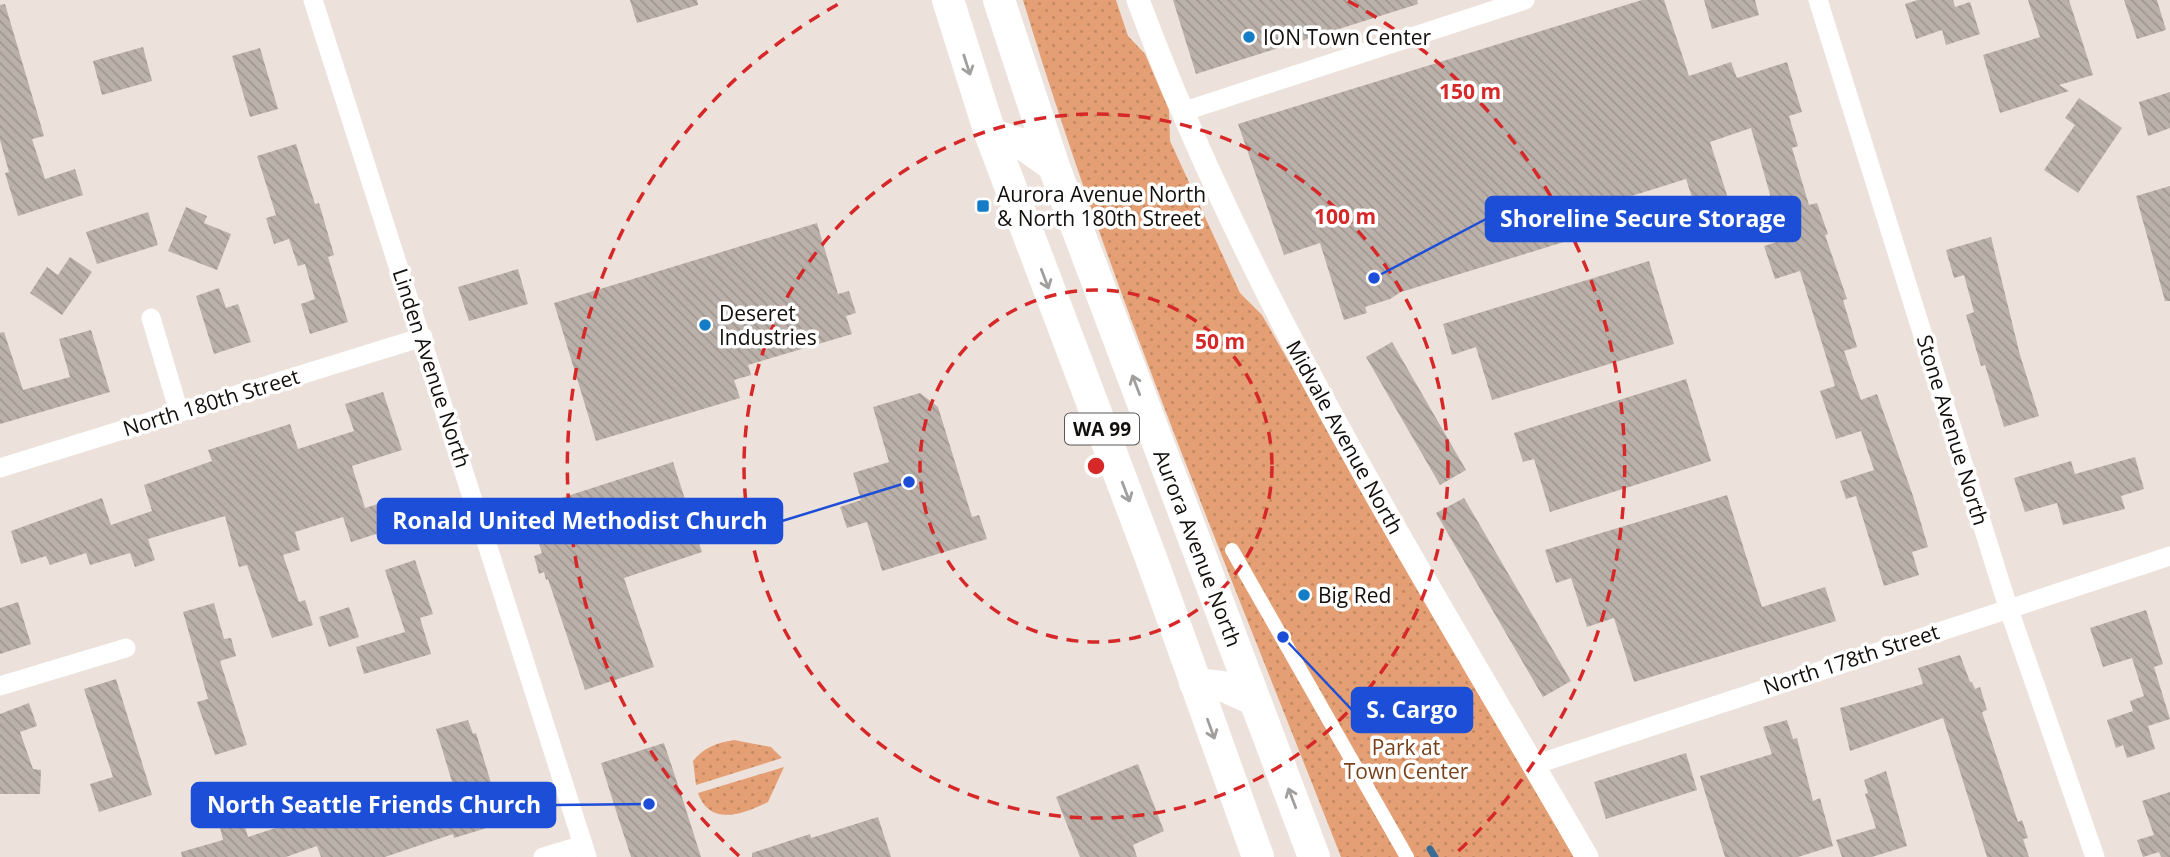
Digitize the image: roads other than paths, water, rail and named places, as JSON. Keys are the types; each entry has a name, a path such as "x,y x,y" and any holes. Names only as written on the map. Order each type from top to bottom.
{"highway":[{"name":"WA 99","path":"948,0 990,133 1151,558 1258,857"},
{"name":"Aurora Avenue North","path":"999,0 1054,167 1314,857"}],"main road":[{"path":"990,133 1020,144 1054,167"},
{"path":"1194,683 1222,686 1255,701"}],"street":[{"name":"Linden Avenue North","path":"313,0 423,337 585,851"},
{"name":"Midvale Avenue North","path":"1138,0 1182,112 1274,310 1402,539 1587,857"},
{"path":"1182,112 1525,0"},
{"name":"Stone Avenue North","path":"1818,0 2008,607 2095,857"},
{"path":"151,318 179,412"},
{"name":"North 180th Street","path":"0,468 423,337"},
{"path":"1232,550 1407,857"},
{"name":"North 178th Street","path":"1534,765 2008,607 2170,556"},
{"path":"0,686 126,648"},
{"path":"543,857 585,851"}],"waterway":[{"path":"1430,849 1435,857"}],"place":[{"name":"ION Town Center","path":"1249,37"},
{"name":"Aurora Avenue North & North 180th Street","path":"983,206"},
{"name":"Shoreline Secure Storage","path":"1374,278"},
{"name":"Deseret Industries","path":"705,325"},
{"name":"Ronald United Methodist Church","path":"909,482"},
{"name":"Big Red","path":"1304,595"},
{"name":"S. Cargo","path":"1283,637"},
{"name":"North Seattle Friends Church","path":"649,804"}],"park label":[{"name":"Park at Town Center","path":"1406,759"}]}
